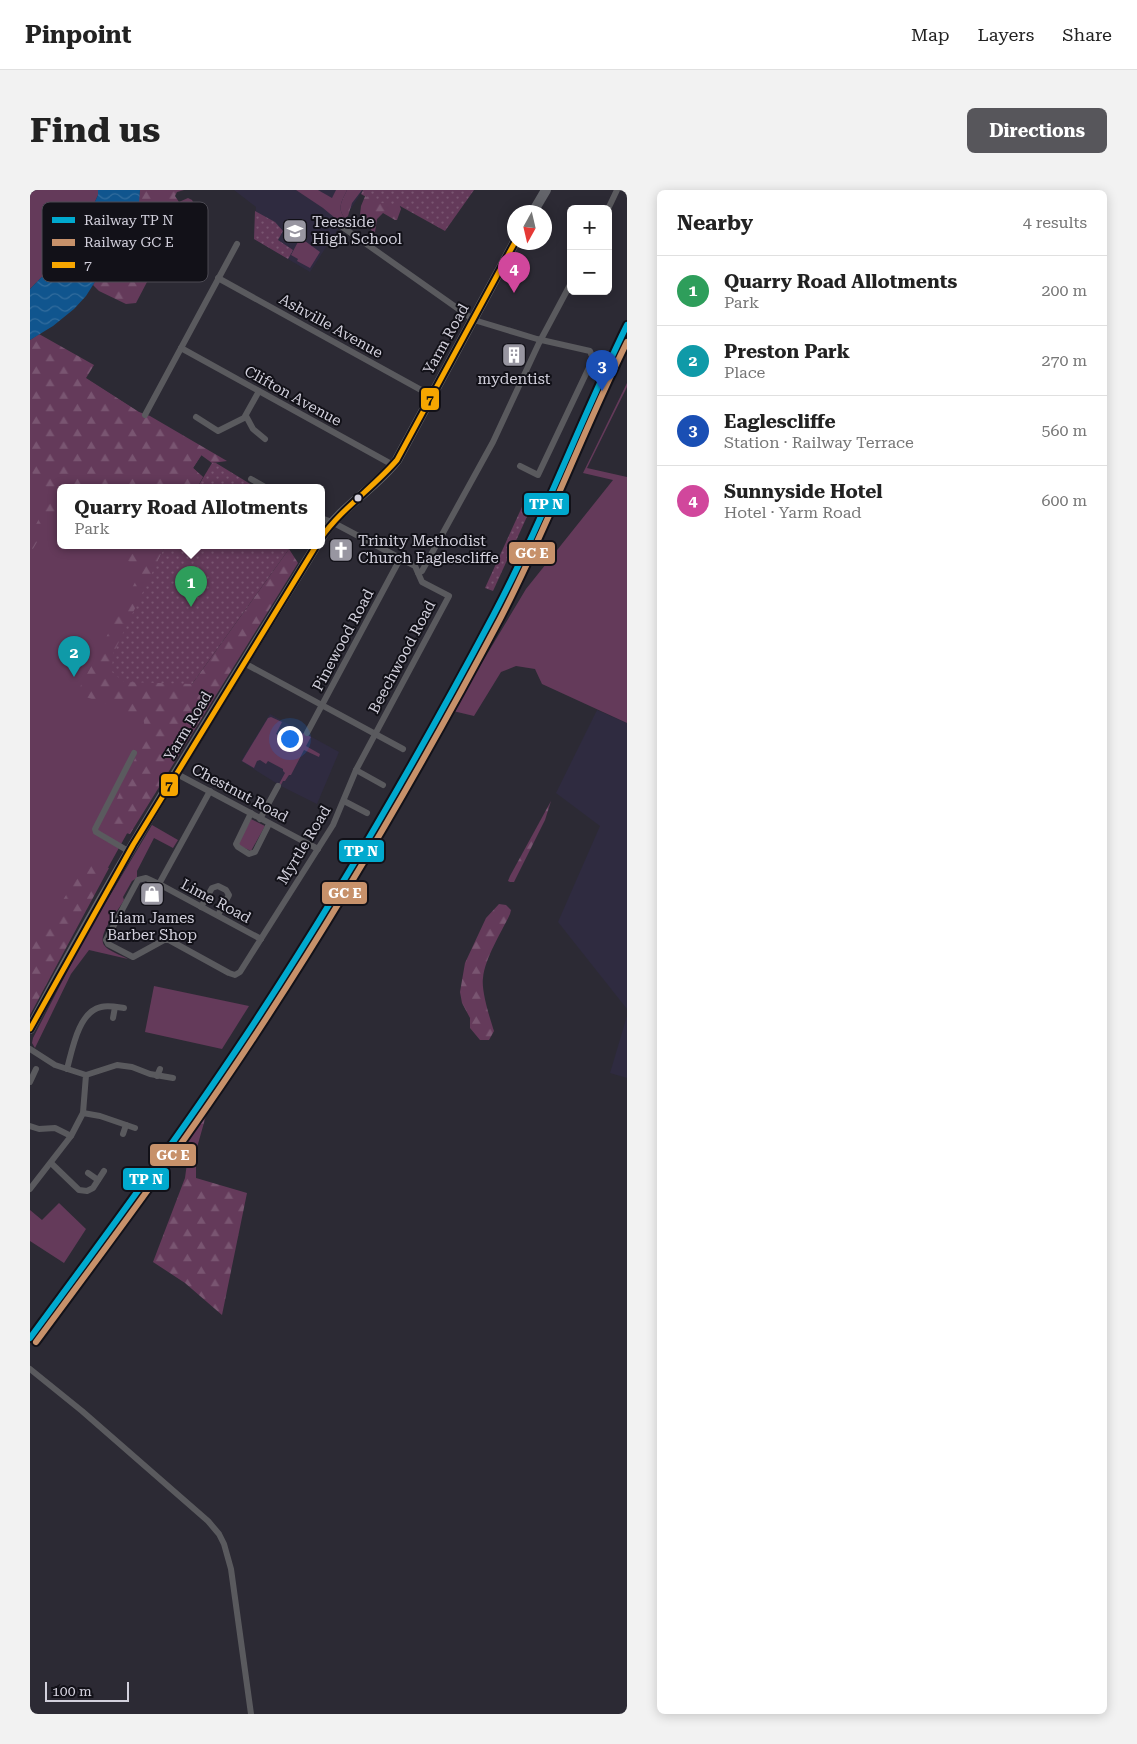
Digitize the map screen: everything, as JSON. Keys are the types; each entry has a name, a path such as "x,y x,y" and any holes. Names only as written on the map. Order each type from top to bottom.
{"main road":[{"path":"537,205 546,190"},
{"name":"Yarm Road","path":"325,532 332,522 393,465 511,250"},
{"name":"Yarm Road","path":"30,1029 62,969 130,852 314,549"}],"street":[{"path":"610,205 618,190"},
{"path":"341,226 474,320 541,340 590,351 593,358 538,475 520,466"},
{"path":"145,415 237,244"},
{"name":"Ashville Avenue","path":"218,278 432,396"},
{"path":"325,519 415,566 418,573 422,571 484,459 567,291"},
{"name":"Clifton Avenue","path":"181,348 393,465"},
{"path":"196,417 218,431 246,416 259,392"},
{"path":"246,416 253,429 265,439"},
{"path":"251,479 260,484"},
{"name":"Pinewood Road","path":"307,733 400,559"},
{"name":"Beechwood Road","path":"374,734 449,596 422,582 418,573"},
{"path":"244,663 404,749"},
{"name":"Myrtle Road","path":"159,884 146,878 138,880 106,937 107,942 133,957 164,940 169,940 229,974 236,975 240,972 338,816 356,770 374,734"},
{"path":"130,852 96,832 95,829 134,753"},
{"path":"356,770 383,785"},
{"name":"Chestnut Road","path":"177,774 318,849"},
{"path":"260,819 278,786"},
{"path":"159,884 210,791"},
{"path":"344,800 367,814"},
{"path":"251,814 236,844 249,854 255,852 270,824"},
{"name":"Lime Road","path":"159,884 261,939"},
{"path":"201,907 212,888 218,886 226,890 229,895 218,915"},
{"path":"66,1069 81,1025 89,1013 101,1007 124,1008"},
{"path":"113,1018 115,1007"},
{"path":"30,1049 55,1065 86,1074 117,1065 132,1067 158,1076 172,1078"},
{"path":"31,1078 36,1069"},
{"path":"158,1076 160,1069"},
{"path":"31,1187 71,1136 83,1113 86,1074"},
{"path":"83,1113 100,1116 135,1128"},
{"path":"124,1134 126,1125"},
{"path":"30,1126 55,1128 71,1136"},
{"path":"51,1163 79,1190 87,1191 92,1188 104,1171"},
{"path":"88,1173 98,1180"},
{"path":"30,1369 78,1407 208,1521 219,1534 231,1569 251,1714"}],"shaded area":[{"name":"Teesside High School","path":"234,190 363,190 310,272 254,239 256,207"},
{"path":"597,710 627,723 627,1009 558,922 600,826 556,793"},
{"path":"270,714 339,752 317,804 281,786 241,761"},
{"path":"627,1016 627,1078 610,1073"}],"green space":[{"path":"30,190 98,190 95,202 42,202 42,277 30,289"},
{"path":"140,190 184,190 177,192 175,196 179,202 138,202"},
{"path":"296,190 318,190 332,198 336,190 347,190 341,207 345,218 341,223"},
{"path":"347,190 362,190 352,203 348,216 345,218 341,207"},
{"path":"363,190 474,190 445,231 400,206 375,202 361,194"},
{"path":"366,194 399,204 401,209 397,220 383,213 377,219 375,232 372,231 360,215 361,206"},
{"path":"188,198 193,202 179,202"},
{"path":"255,211 275,222 283,231 278,240 293,250 288,259 254,239"},
{"path":"299,240 305,241 320,252 310,268 297,261 298,259 291,255"},
{"path":"95,282 147,282 136,303 126,304 99,291 93,285"},
{"path":"39,334 94,365 86,378 139,412 150,416 227,461 212,463 201,455 193,468 203,477 199,484 57,484 57,521 51,518 30,554 30,535 44,510 46,487 30,471 30,340"},
{"path":"30,343 203,453 193,468 203,477 113,484 57,484 57,549 164,549 158,561 192,684 135,819 30,1008"},
{"path":"627,383 627,387 587,468 627,477 627,723 542,684 535,669 516,666 501,672 474,716 453,711 526,589 613,480 583,473"},
{"path":"212,463 216,463 250,484 199,484"},
{"path":"527,496 535,499 493,591 485,588"},
{"path":"107,549 164,549 158,561 192,684 289,549 298,563 130,834 104,828 146,734 143,717 86,697 78,691 142,569"},
{"path":"164,549 289,549 192,684 124,682 112,672 113,654"},
{"path":"271,717 282,722 276,734 297,744 303,733 311,737 306,746 320,754 319,757 304,750 291,775 281,785 279,784 285,773 283,769 268,761 266,764 260,760 257,761 254,768 242,761 268,718"},
{"path":"551,801 545,820 514,882 508,881 510,876"},
{"path":"251,819 265,826 251,851 240,846 238,843"},
{"path":"152,825 178,840 173,848 154,838 137,871 137,878 132,881 123,897 124,900 103,935 106,947 128,959 89,950 71,974 35,1048 32,1043 33,1038 84,939"},
{"path":"88,861 109,868 30,1015 30,948"},
{"path":"499,904 506,905 511,910 484,970 483,990 494,1031 489,1040 480,1040 470,1028 470,1018 462,1003 460,992 465,963 486,918"},
{"path":"154,986 249,1006 222,1049 145,1032"},
{"path":"207,1112 196,1151 196,1178 247,1193 222,1315 185,1283 153,1262 185,1178 187,1163 178,1153"},
{"path":"59,1203 86,1229 64,1263 30,1241 30,1210 42,1220"}],"water":[{"path":"98,190 140,190 139,202 95,202"},
{"path":"42,277 42,282 95,282 86,296 74,309 53,326 30,340 30,289"}],"transit line":[{"name":"7","path":"325,532 338,517 397,460 511,250"},
{"path":"30,1338 221,1073 280,983 375,828 493,616 545,507 627,325"},
{"path":"36,1342 147,1191 228,1076 287,986 382,831 500,619 549,516 627,342"},
{"name":"7","path":"30,1029 133,845 314,549"}],"place":[{"name":"Teesside High School","path":"295,231"},
{"name":"Sunnyside Hotel","path":"514,293"},
{"name":"mydentist","path":"514,355"},
{"name":"Eaglescliffe","path":"602,391"},
{"name":"Trinity Methodist Church Eaglescliffe","path":"341,550"},
{"name":"Quarry Road Allotments","path":"191,607"},
{"name":"Preston Park","path":"74,677"},
{"name":"Liam James Barber Shop","path":"152,894"}]}
